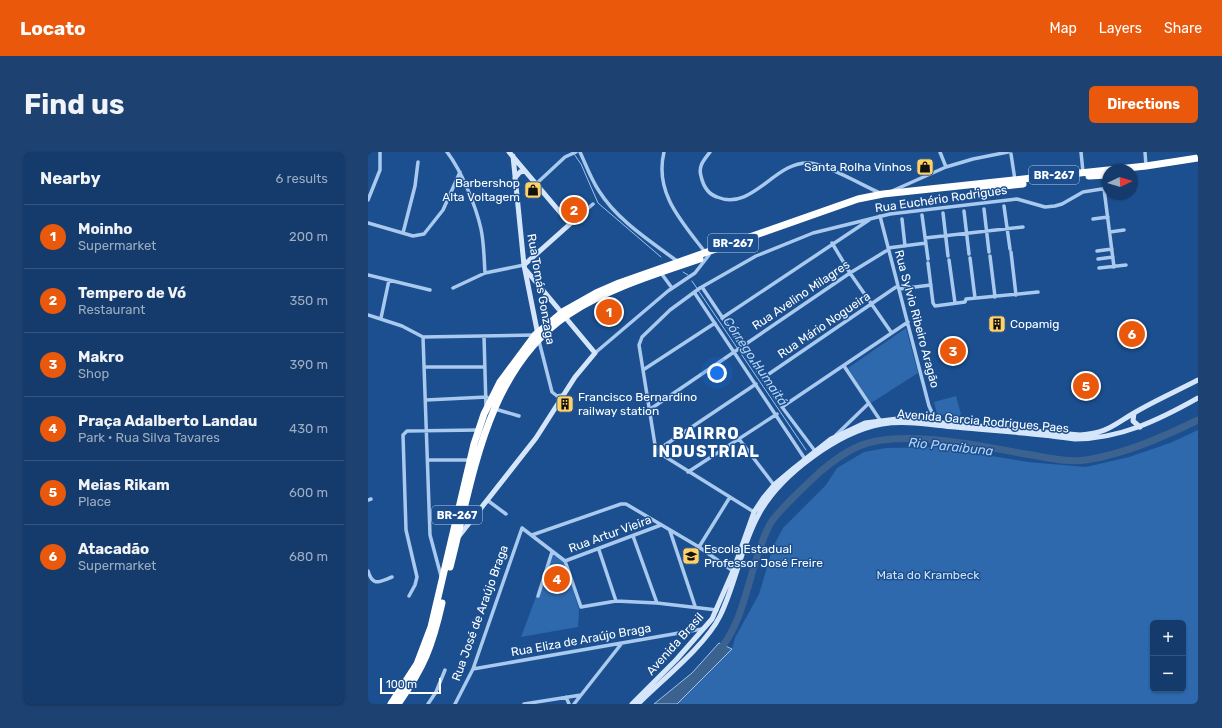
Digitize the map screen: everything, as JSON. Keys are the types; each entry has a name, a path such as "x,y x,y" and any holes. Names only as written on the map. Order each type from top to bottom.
{"highway":[{"name":"BR-267","path":"707,254 833,206 883,194 1146,166 1198,158"},
{"path":"1138,171 1198,163"},
{"name":"BR-267","path":"398,704 420,672 431,646 490,409 489,396 512,364 537,336 563,315 602,290 678,261 707,254 835,210 884,198 1102,176"},
{"name":"BR-267","path":"563,315 594,300 661,273 690,259"},
{"name":"BR-267","path":"391,704 418,661 431,627 442,582 442,570 479,430 490,409 537,336"}],"main road":[{"path":"458,538 536,438 563,395 595,353 527,272 524,265 570,224 525,171 512,153"},
{"name":"Rua Tomás Gonzaga","path":"512,153 524,265 537,336"},
{"path":"515,178 520,172 525,171"},
{"path":"529,293 532,286 539,286"},
{"name":"Avenida Garcia Rodrigues Paes","path":"735,572 758,515 767,500 800,467 833,443 867,428 895,423 937,424 1080,435 1102,433 1134,413 1198,380"},
{"name":"Avenida Garcia Rodrigues Paes","path":"735,572 754,512 774,485 834,437 865,423 897,419 1089,439 1111,436 1140,427 1198,398"},
{"path":"1134,413 1133,421 1140,427"},
{"path":"867,428 880,420"},
{"path":"800,467 813,455 815,451"},
{"path":"748,541 750,528 755,515 754,512"},
{"name":"Avenida Brasil","path":"632,704 698,637 717,610 735,572"},
{"name":"Avenida Brasil","path":"638,704 708,633 719,617 735,572"},
{"path":"402,704 405,694"}],"street":[{"path":"368,200 381,164 380,152"},
{"path":"447,152 455,162 460,172 481,228 485,273"},
{"path":"536,184 571,154 576,152"},
{"path":"580,152 598,190 611,207 644,237 678,261"},
{"path":"595,353 672,288 695,273 707,254 677,215 667,198 661,171 664,152"},
{"path":"710,152 701,166 702,179 708,191 713,196 726,200 735,200 752,193 784,171 799,165 811,163 883,194 946,167 1010,153 1015,180"},
{"path":"940,152 946,167"},
{"path":"1081,152 1083,172"},
{"path":"1145,152 1146,166"},
{"path":"403,233 415,186 418,162"},
{"path":"368,224 417,236 428,231 448,200 460,172"},
{"path":"909,184 910,192"},
{"name":"Rua Euchério Rodrigues","path":"643,370 638,350 639,342 642,337 695,292 756,256 778,246 813,233 880,216 1017,199 1048,207 1062,204 1082,192 1102,189"},
{"path":"1107,200 1114,267"},
{"path":"570,224 593,204"},
{"path":"1004,206 1016,295"},
{"path":"984,209 995,297"},
{"path":"964,211 976,298"},
{"path":"943,213 955,303"},
{"path":"922,215 933,305 955,303 976,298 1038,292"},
{"name":"Rua Sylvio Ribeiro Aragão","path":"880,216 887,250 908,322 929,406 937,424"},
{"path":"1093,219 1108,217"},
{"path":"722,318 847,233 871,219"},
{"path":"902,219 905,246"},
{"path":"844,225 847,233"},
{"path":"925,238 1023,227"},
{"path":"1110,232 1124,230"},
{"path":"832,243 850,273 891,332"},
{"path":"887,250 926,243"},
{"path":"1096,251 1112,249"},
{"name":"Rua Avelino Milagres","path":"649,410 850,273 887,250"},
{"path":"1098,259 1112,257"},
{"path":"690,259 696,266 695,273"},
{"path":"453,288 485,273 524,265"},
{"path":"1099,268 1126,265"},
{"path":"661,273 672,288"},
{"path":"368,275 430,290"},
{"path":"381,318 389,280"},
{"path":"897,288 931,285"},
{"path":"701,288 782,407 815,451"},
{"name":"Rua Mário Nogueira","path":"763,378 897,288"},
{"path":"695,292 777,414 805,459"},
{"path":"368,315 381,318 423,337 537,336"},
{"path":"782,407 844,366 891,332 908,322"},
{"path":"715,323 643,370 656,451 754,512"},
{"path":"426,400 489,396 485,367 484,336"},
{"name":"Rua Tomás Gonzaga","path":"537,336 552,392 557,396 563,395"},
{"path":"423,337 430,536 442,570"},
{"path":"844,366 880,420"},
{"path":"425,368 485,367"},
{"path":"656,451 756,384"},
{"name":"Avenida Garcia Rodrigues Paes","path":"834,437 868,404"},
{"path":"490,409 519,416"},
{"path":"688,472 777,414"},
{"path":"409,596 415,585 417,577 406,530 404,435 407,431 479,430"},
{"path":"739,439 774,485"},
{"path":"428,460 470,460"},
{"path":"699,547 730,497"},
{"path":"488,500 506,514"},
{"path":"532,535 624,503 629,504 670,531 699,547 735,572"},
{"name":"Rua Artur Vieira","path":"565,561 599,550 661,525"},
{"name":"Rua José de Araújo Braga","path":"455,704 473,669 522,528 532,535"},
{"path":"670,531 695,606"},
{"path":"532,535 565,561 580,606 583,607 616,601 695,606 717,610"},
{"path":"633,536 657,603"},
{"path":"599,550 616,601"},
{"path":"538,596 552,552"},
{"path":"368,571 370,578 374,582 392,577"},
{"name":"Rua Eliza de Araújo Braga","path":"473,669 704,629"},
{"path":"692,632 698,637"},
{"path":"574,704 622,643"},
{"path":"428,704 436,692 445,670"},
{"path":"524,704 581,694"},
{"path":"566,697 569,704"}],"green space":[{"path":"906,328 918,373 871,403 848,368"},
{"path":"956,396 961,414 959,417 937,414 934,402"},
{"name":"Mata do Krambeck","path":"1198,430 1198,704 677,704 732,649 735,638 759,594 773,547 783,528 826,485 837,468 864,452 886,448 936,447 1028,462 1086,467 1129,457 1170,443"},
{"path":"552,554 564,562 579,609 578,627 521,637 536,597 538,597"}],"shaded area":[{"path":"719,643 732,649 677,704 654,704 692,673"}],"waterway":[{"name":"Córrego Humaitá","path":"574,154 581,164 598,203 661,257"},
{"name":"Córrego Humaitá","path":"683,272 688,275"},
{"name":"Córrego Humaitá","path":"692,281 806,450"},
{"name":"Rio Paraibuna","path":"717,653 727,640 735,625 757,556 770,524 786,505 821,471 854,448 876,441 895,439 938,440 1061,460 1078,461 1115,454 1157,439 1198,420"}],"place":[{"name":"Santa Rolha Vinhos","path":"925,167"},
{"name":"Barbershop Alta Voltagem","path":"533,190"},
{"name":"Tempero de Vó","path":"574,210"},
{"name":"Moinho","path":"609,312"},
{"name":"Copamig","path":"997,324"},
{"name":"Atacadão","path":"1132,334"},
{"name":"Makro","path":"953,351"},
{"name":"Meias Rikam","path":"1086,386"},
{"name":"Francisco Bernardino railway station","path":"565,404"},
{"name":"Escola Estadual Professor José Freire","path":"691,556"},
{"name":"Praça Adalberto Landau","path":"557,579"}],"district":[{"name":"BAIRRO INDUSTRIAL","path":"706,442"}]}
